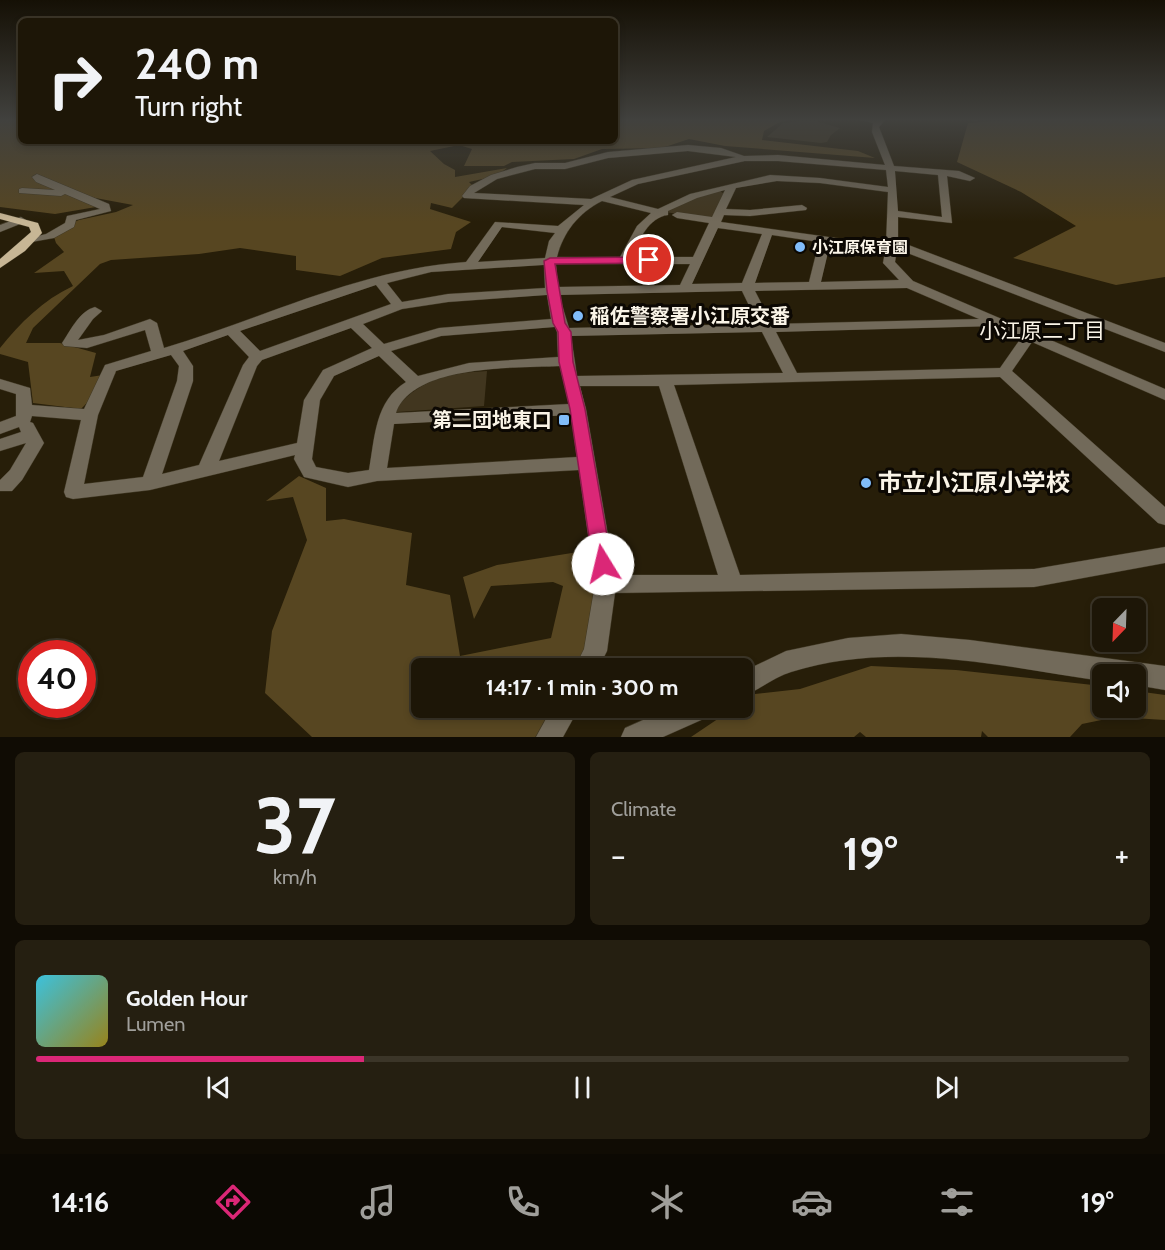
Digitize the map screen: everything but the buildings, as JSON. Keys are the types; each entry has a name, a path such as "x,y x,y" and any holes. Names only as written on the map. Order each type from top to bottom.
{"main road":[{"path":"0,216 34,225 37,233 0,264"}],"street":[{"path":"626,153 608,155 565,166 535,166 517,170 494,177 473,188 467,196 596,200 667,214 716,219 768,232 825,240 891,245 1165,348"},
{"path":"724,153 736,162"},
{"path":"884,153 890,168 892,190 889,263 892,269 909,284 1165,395"},
{"path":"592,658 595,651 606,584 578,409 566,362 562,328 552,291 550,261 555,241 562,230 596,200 643,180 736,162 778,158 942,172 970,178"},
{"path":"891,213 948,220 942,172"},
{"path":"745,173 755,179"},
{"path":"30,240 61,231 70,225 71,218 106,211 105,206 39,180 37,177"},
{"path":"625,260 630,242 646,222 667,214 689,197 755,179 795,179 892,190"},
{"path":"684,289 732,186"},
{"path":"22,191 70,192"},
{"path":"716,219 802,208"},
{"path":"0,229 21,220"},
{"path":"470,266 499,224 562,230"},
{"path":"768,232 747,288 792,377"},
{"path":"814,286 825,240"},
{"path":"304,447 150,483 74,492 90,415 110,368 378,280 431,268 550,261 697,260"},
{"path":"378,280 399,306"},
{"path":"206,470 250,365 257,357 399,306 448,298 552,291 909,284"},
{"path":"95,311 88,316 69,343 88,344 150,323 167,351 186,366 185,381 150,483"},
{"path":"353,322 416,382"},
{"path":"587,463 377,476 348,480 310,472 303,459 312,400 328,373 382,349 412,339 469,328 766,327 999,323"},
{"path":"231,330 257,357"},
{"path":"1004,372 1029,336"},
{"path":"1144,340 1165,341"},
{"path":"377,476 388,410 395,398 416,382 460,369 566,362"},
{"path":"572,381 665,381 1004,372 1165,519"},
{"path":"665,381 732,584"},
{"path":"0,384 24,391 26,422 35,443 16,475 2,490"},
{"path":"387,419 578,409"},
{"path":"0,428 26,422 90,415"},
{"path":"0,445 26,422"},
{"path":"606,584 1034,578 1165,555"},
{"path":"753,679 786,662 848,649 901,645 970,651 1165,678"},
{"path":"549,737 560,718"},
{"path":"634,737 677,718"}],"shaded area":[{"path":"0,153 433,153 455,170 455,177 507,168 496,176 469,182 476,189 469,191 452,208 431,203 430,209 471,222 456,232 451,249 382,258 340,276 296,270 296,256 240,248 199,254 111,260 100,264 33,328 26,343 60,343 96,353 90,377 116,373 81,409 33,403 28,362 0,354 0,348 33,313 52,298 73,286 64,271 34,273 64,252 56,243 52,231 79,220 116,212 133,205 90,197 96,207 55,214 0,207"},
{"path":"470,153 590,153 574,159 512,162 504,166 464,166"},
{"path":"817,153 864,153 875,158"},
{"path":"959,153 1165,153 1165,277 1116,285 1013,258 1076,226 1021,192 957,162"},
{"path":"720,191 724,194 711,219 665,212 691,199"},
{"path":"487,371 484,406 397,412 397,407 407,397 427,383 461,373"},
{"path":"299,476 326,488 326,521 344,519 412,533 406,585 450,595 460,656 551,638 563,586 553,582 491,586 474,619 463,577 497,565 578,552 596,579 593,643 582,658 411,658 411,718 560,718 551,737 312,737 265,693 272,631 307,540 293,497 266,501"},
{"path":"871,666 956,670 1092,685 1092,718 1111,718 1082,724 1070,737 988,737 982,731 981,737 866,737 860,732 854,737 691,737 719,718 753,718 753,695 755,694 800,689"},
{"path":"1146,692 1165,695 1165,720 1132,718 1146,718"}],"place":[{"name":"小江原保育園","path":"800,247"},
{"name":"稲佐警察署小江原交番","path":"578,316"},
{"name":"第二団地東口","path":"564,420"},
{"name":"市立小江原小学校","path":"866,483"}],"district":[{"name":"小江原二丁目","path":"1042,331"}],"route":[{"path":"603,564 578,409 566,362 564,332 559,323 552,291 550,261 649,260"}]}
